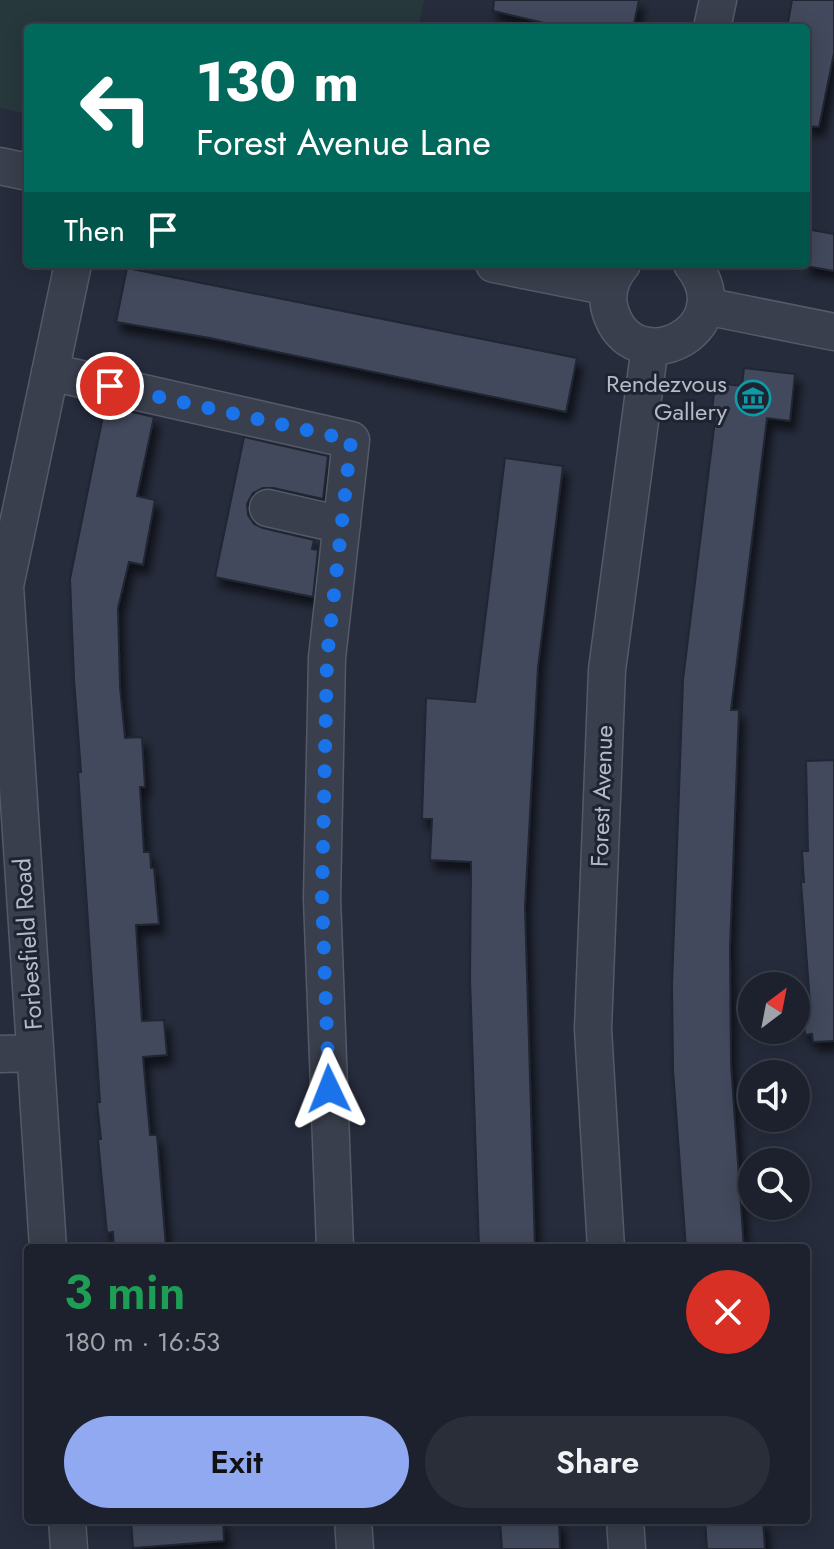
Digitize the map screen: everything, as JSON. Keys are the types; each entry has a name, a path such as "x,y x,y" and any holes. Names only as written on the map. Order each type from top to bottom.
{"street":[{"path":"713,24 718,0"},
{"path":"0,166 24,171"},
{"name":"Forbesfield Road","path":"47,1244 17,1053 5,586 72,268"},
{"path":"538,268 615,275 608,303 612,318 634,342 665,347 692,332 701,320 706,291 695,268"},
{"path":"705,306 834,332"},
{"name":"Forest Avenue","path":"606,1244 593,1029 607,670 650,346"},
{"path":"50,372 351,440 327,658 322,898 335,1244"},
{"path":"268,508 342,525"},
{"path":"67,1524 69,1549"},
{"path":"353,1524 355,1549"},
{"path":"625,1524 627,1549"}],"shaded area":[{"path":"0,0 424,0 419,24 24,24 24,113 0,108"}],"building":[{"path":"494,0 639,0 634,24 548,24 493,11"},
{"path":"792,0 834,0 834,53 819,127 810,126 810,24 788,24"},
{"path":"810,230 834,234 834,271 810,267"},
{"path":"127,268 577,358 566,412 210,338 116,322"},
{"path":"744,368 795,374 790,421 767,418 731,710 739,710 730,948 731,1065 738,1164 738,1220 742,1220 744,1244 686,1244 673,1070 672,985 683,680 716,412 712,411 715,383 742,386"},
{"path":"105,406 154,417 137,496 155,500 143,565 129,562 118,608 125,738 142,737 145,787 140,787 144,852 150,852 151,868 154,868 159,924 136,925 142,1021 164,1020 167,1055 143,1057 150,1135 157,1135 166,1244 114,1244 113,1232 107,1233 98,1139 101,1139 97,1102 100,1102 78,772 81,772 70,579"},
{"path":"244,437 328,456 323,499 263,488 253,493 247,504 248,515 254,524 314,540 312,549 318,550 313,597 215,577"},
{"path":"505,458 563,466 538,667 525,906 535,1244 479,1244 470,979 471,862 430,860 432,819 422,819 426,698 475,702"},
{"path":"834,760 834,1041 813,1042 810,1034 810,972 801,882 804,882 802,851 808,851 806,761"},
{"path":"131,1524 223,1524 224,1541 133,1548"},
{"path":"500,1524 559,1524 560,1549 502,1549"},
{"path":"705,1524 763,1524 765,1549 707,1549"}],"place":[{"name":"Rendezvous Gallery","path":"753,398"}],"route":[{"path":"110,386 351,440 327,658 322,898 329,1089"}]}
